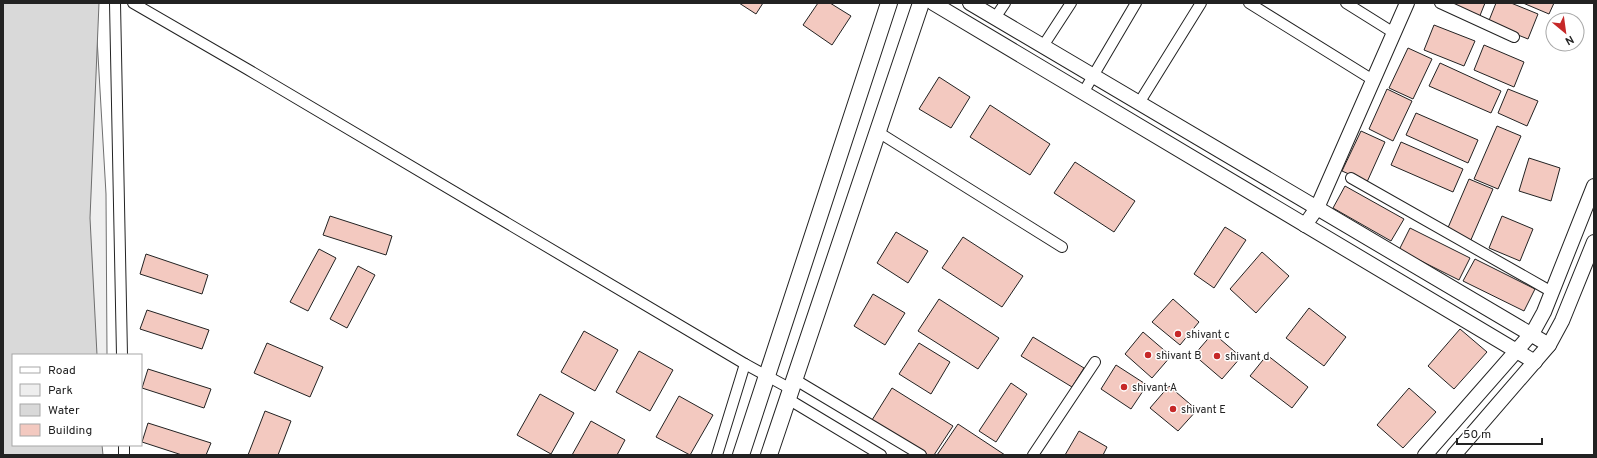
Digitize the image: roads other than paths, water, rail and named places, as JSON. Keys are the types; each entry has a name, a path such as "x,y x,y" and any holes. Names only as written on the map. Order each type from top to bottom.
{"main road":[{"path":"741,455 889,3"},
{"path":"769,455 921,3"}],"street":[{"path":"115,3 122,354"},
{"path":"133,3 745,364 921,455"},
{"path":"933,3 1535,362"},
{"path":"970,3 1550,345"},
{"path":"995,18 1005,3"},
{"path":"1043,46 1071,3"},
{"path":"1083,93 1136,3"},
{"path":"1139,103 1201,3"},
{"path":"1249,3 1373,80"},
{"path":"1346,3 1394,33"},
{"path":"1305,225 1317,208 1407,3"},
{"path":"1440,3 1514,37"},
{"path":"878,132 1062,247"},
{"path":"1351,178 1552,292"},
{"path":"1425,455 1531,334 1544,312 1594,186"},
{"path":"1454,455 1550,345 1562,321 1594,242"},
{"path":"1033,455 1095,362"},
{"path":"717,455 745,364"},
{"path":"791,389 881,455"}],"water":[{"path":"3,3 99,3 90,218 97,354 12,354 12,446 102,446 103,455 3,455"}],"place":[{"name":"shivant c","path":"1178,334"},
{"name":"shivant B","path":"1148,355"},
{"name":"shivant d","path":"1217,356"},
{"name":"shivant A","path":"1124,387"},
{"name":"shivant E","path":"1173,409"}]}
